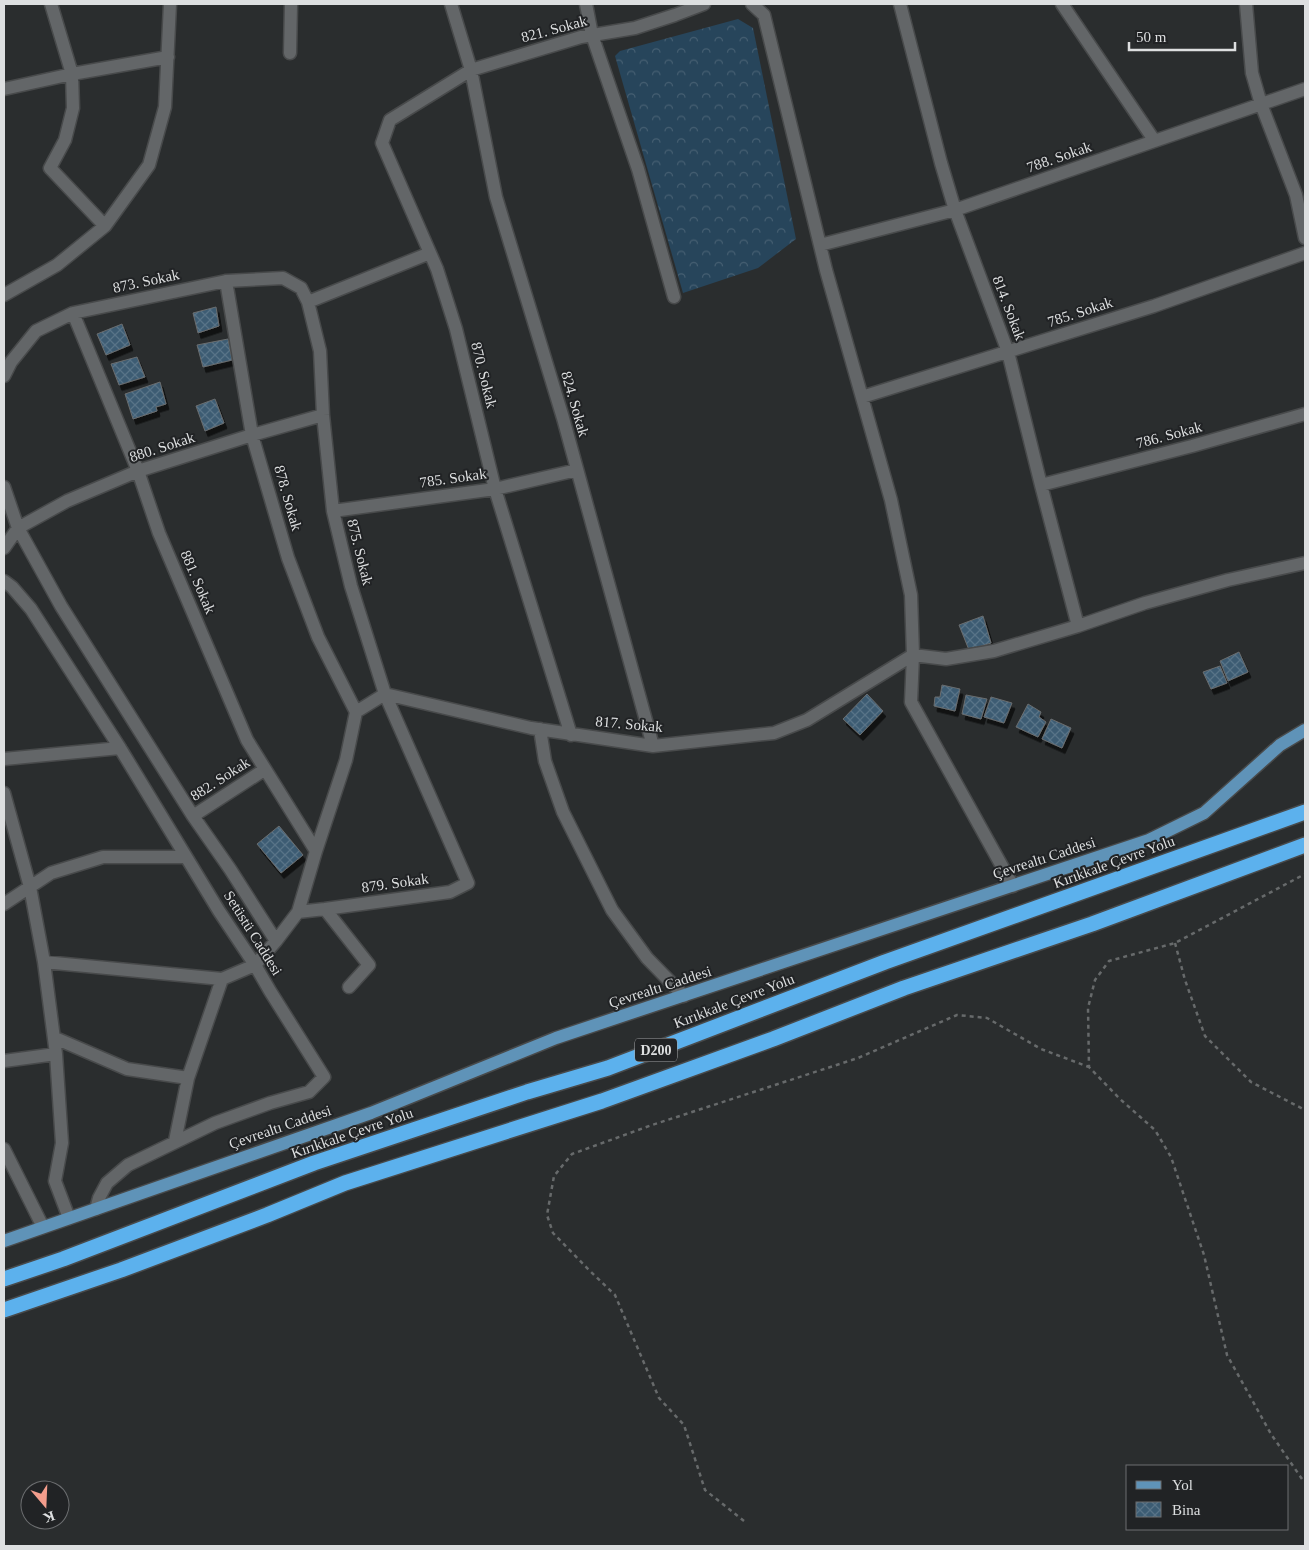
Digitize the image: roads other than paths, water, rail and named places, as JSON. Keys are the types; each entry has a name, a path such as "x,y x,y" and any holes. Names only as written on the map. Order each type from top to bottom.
{"highway":[{"name":"Kırıkkale Çevre Yolu","path":"4,1279 63,1259 314,1163 528,1092 608,1068 885,962 1305,812"},
{"name":"D200","path":"4,1310 121,1270 268,1215 345,1183 602,1101 773,1039 904,988 1092,924 1305,845"}],"main road":[{"name":"Çevrealtı Caddesi","path":"4,1241 371,1113 556,1038 1149,840 1204,813 1280,746 1305,730"}],"street":[{"path":"51,4 72,74 72,108 65,140 50,168 105,226"},
{"path":"4,295 57,265 105,226 149,166 164,107 170,4"},
{"path":"290,53 291,4"},
{"name":"824. Sokak","path":"451,4 470,70 496,197 577,470 653,746"},
{"path":"586,4 592,35 638,169 674,297"},
{"name":"821. Sokak","path":"470,70 581,37 635,28 675,16 704,4"},
{"path":"752,4 764,15 820,245 891,500 911,595 913,656 911,702 1013,886"},
{"name":"814. Sokak","path":"900,4 955,210 1008,352 1078,626"},
{"path":"1062,4 1154,140"},
{"path":"1246,4 1252,73 1261,104 1296,195 1305,238"},
{"path":"4,89 72,74 168,57"},
{"name":"870. Sokak","path":"470,70 390,120 382,144 437,269 456,329 495,489 571,734"},
{"name":"788. Sokak","path":"820,245 955,210 1305,89"},
{"path":"308,302 430,253"},
{"name":"785. Sokak","path":"862,397 1154,306 1305,253"},
{"name":"875. Sokak","path":"226,281 284,278 301,288 308,302 320,351 323,415 333,511 351,586 385,694 468,883"},
{"name":"873. Sokak","path":"4,376 11,362 36,331 73,313 226,281"},
{"name":"878. Sokak","path":"226,281 252,435 288,558 318,637 356,712"},
{"name":"881. Sokak","path":"73,313 138,471 159,533 247,740 316,852"},
{"name":"786. Sokak","path":"1041,485 1192,446 1305,414"},
{"name":"880. Sokak","path":"18,528 67,501 138,471 323,415"},
{"name":"785. Sokak","path":"333,511 495,489 577,470"},
{"path":"4,488 18,528 73,627 193,816 230,869 276,941"},
{"path":"4,548 18,528"},
{"path":"913,656 946,660 994,651 1078,626 1145,603 1228,580 1305,563"},
{"name":"Setüstü Caddesi","path":"4,581 12,587 31,609 120,748 186,858 324,1077 309,1092 260,1106 216,1123 128,1165 107,1184 99,1198 96,1209"},
{"name":"817. Sokak","path":"385,694 540,729 653,746 774,733 807,720 913,656"},
{"path":"44,962 222,979 255,965 298,912 346,760 356,712 385,694"},
{"path":"540,729 546,761 563,812 612,910 647,958 684,996"},
{"path":"4,759 120,748"},
{"name":"882. Sokak","path":"193,816 264,770"},
{"path":"4,793 30,887 44,962 55,1038 62,1143 55,1181 69,1218"},
{"path":"4,904 51,873 103,857 186,858"},
{"name":"879. Sokak","path":"298,912 450,892 468,883"},
{"path":"325,909 369,965 349,987"},
{"path":"176,1141 188,1078 222,979"},
{"path":"55,1038 127,1069 188,1078"},
{"path":"4,1061 56,1054"},
{"path":"4,1149 43,1227"}]}
